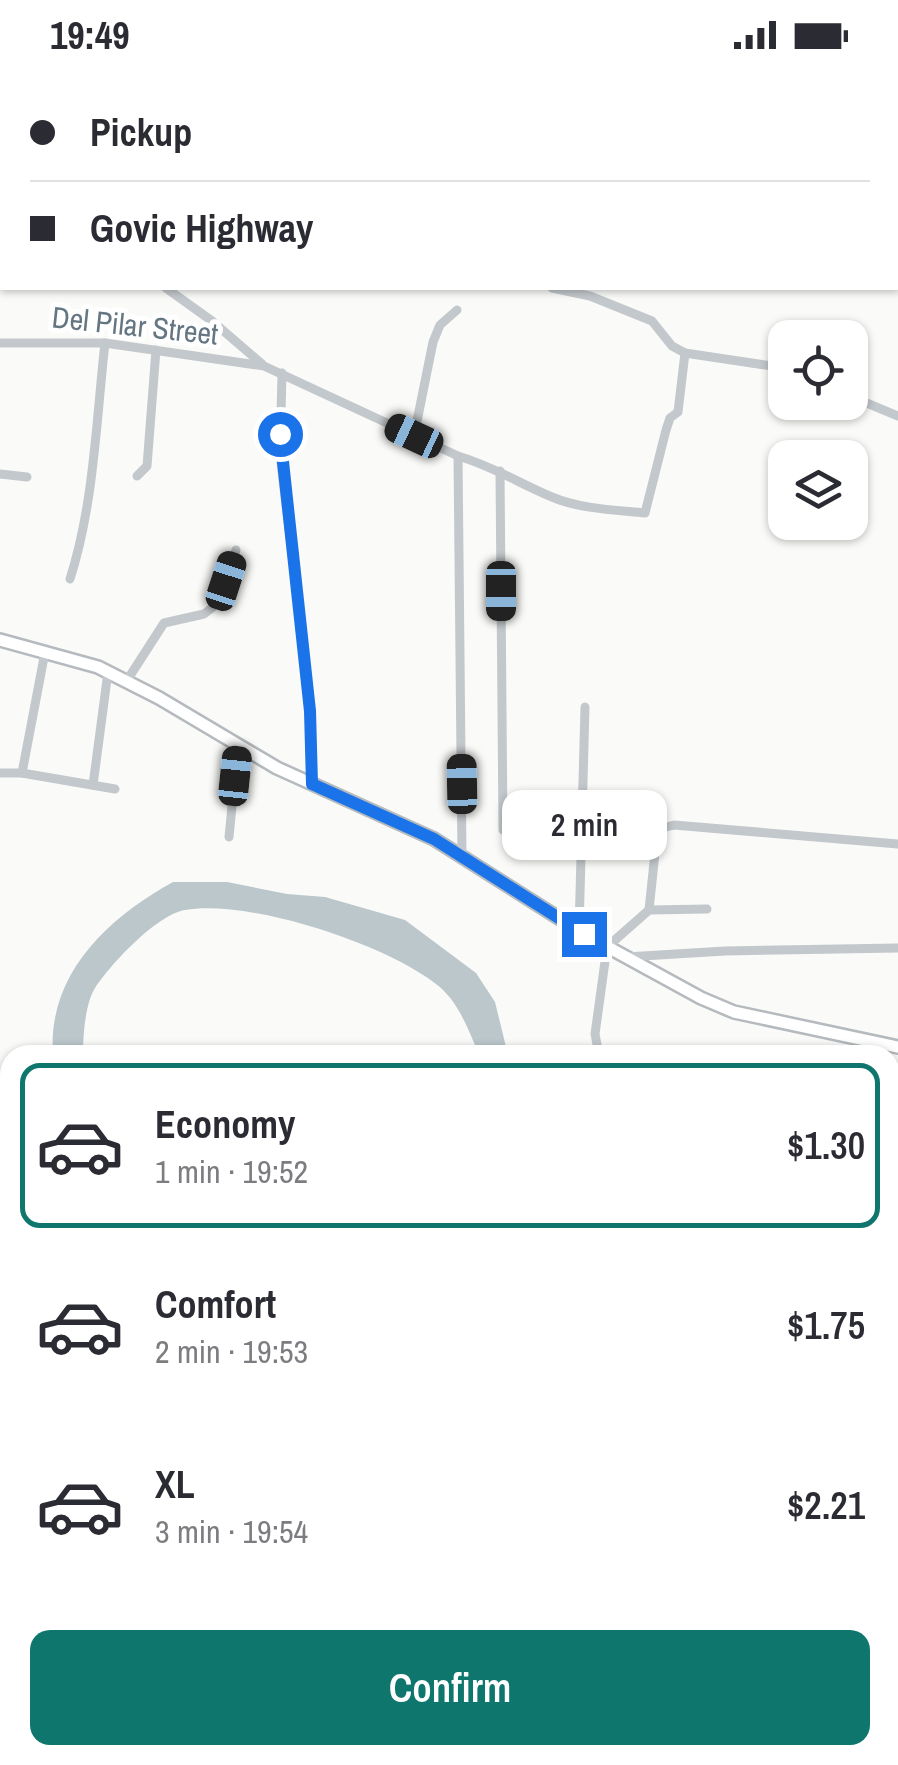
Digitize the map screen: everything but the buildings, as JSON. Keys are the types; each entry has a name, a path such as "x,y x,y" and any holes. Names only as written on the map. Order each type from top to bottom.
{"main road":[{"path":"0,640 108,672 312,784 434,839 579,930 700,998 734,1012 889,1045"}],"street":[{"path":"169,290 264,366 554,498 596,508 646,513 666,430 670,418 678,412 685,353"},
{"path":"562,290 590,296 652,321 672,346 685,353 768,365"},
{"path":"414,436 433,342 440,325 457,310"},
{"name":"Del Pilar Street","path":"0,343 106,343 264,366"},
{"path":"70,580 88,506 106,343"},
{"path":"137,476 147,466 156,350"},
{"path":"282,373 280,455 310,711 312,784"},
{"path":"868,404 898,416"},
{"path":"458,456 462,858"},
{"path":"500,471 503,830"},
{"path":"0,474 27,478"},
{"path":"126,682 164,623 204,614 213,607 236,550"},
{"path":"22,773 45,652"},
{"path":"93,785 108,672"},
{"path":"579,930 586,708"},
{"path":"229,838 238,745"},
{"path":"0,772 115,789"},
{"path":"649,910 656,834 662,828 693,826 898,844"},
{"path":"597,1045 608,947 649,910 707,909"},
{"path":"626,957 898,948"}],"shaded area":[{"path":"173,882 227,882 325,897 405,920 476,973 495,1002 506,1045 475,1045 451,998 436,984 384,954 280,918 212,908 173,914 135,942 95,988 85,1020 84,1045 53,1045 60,999 71,974 105,931"}],"route":[{"path":"280,434 310,711 312,784 434,839 584,934"}]}
